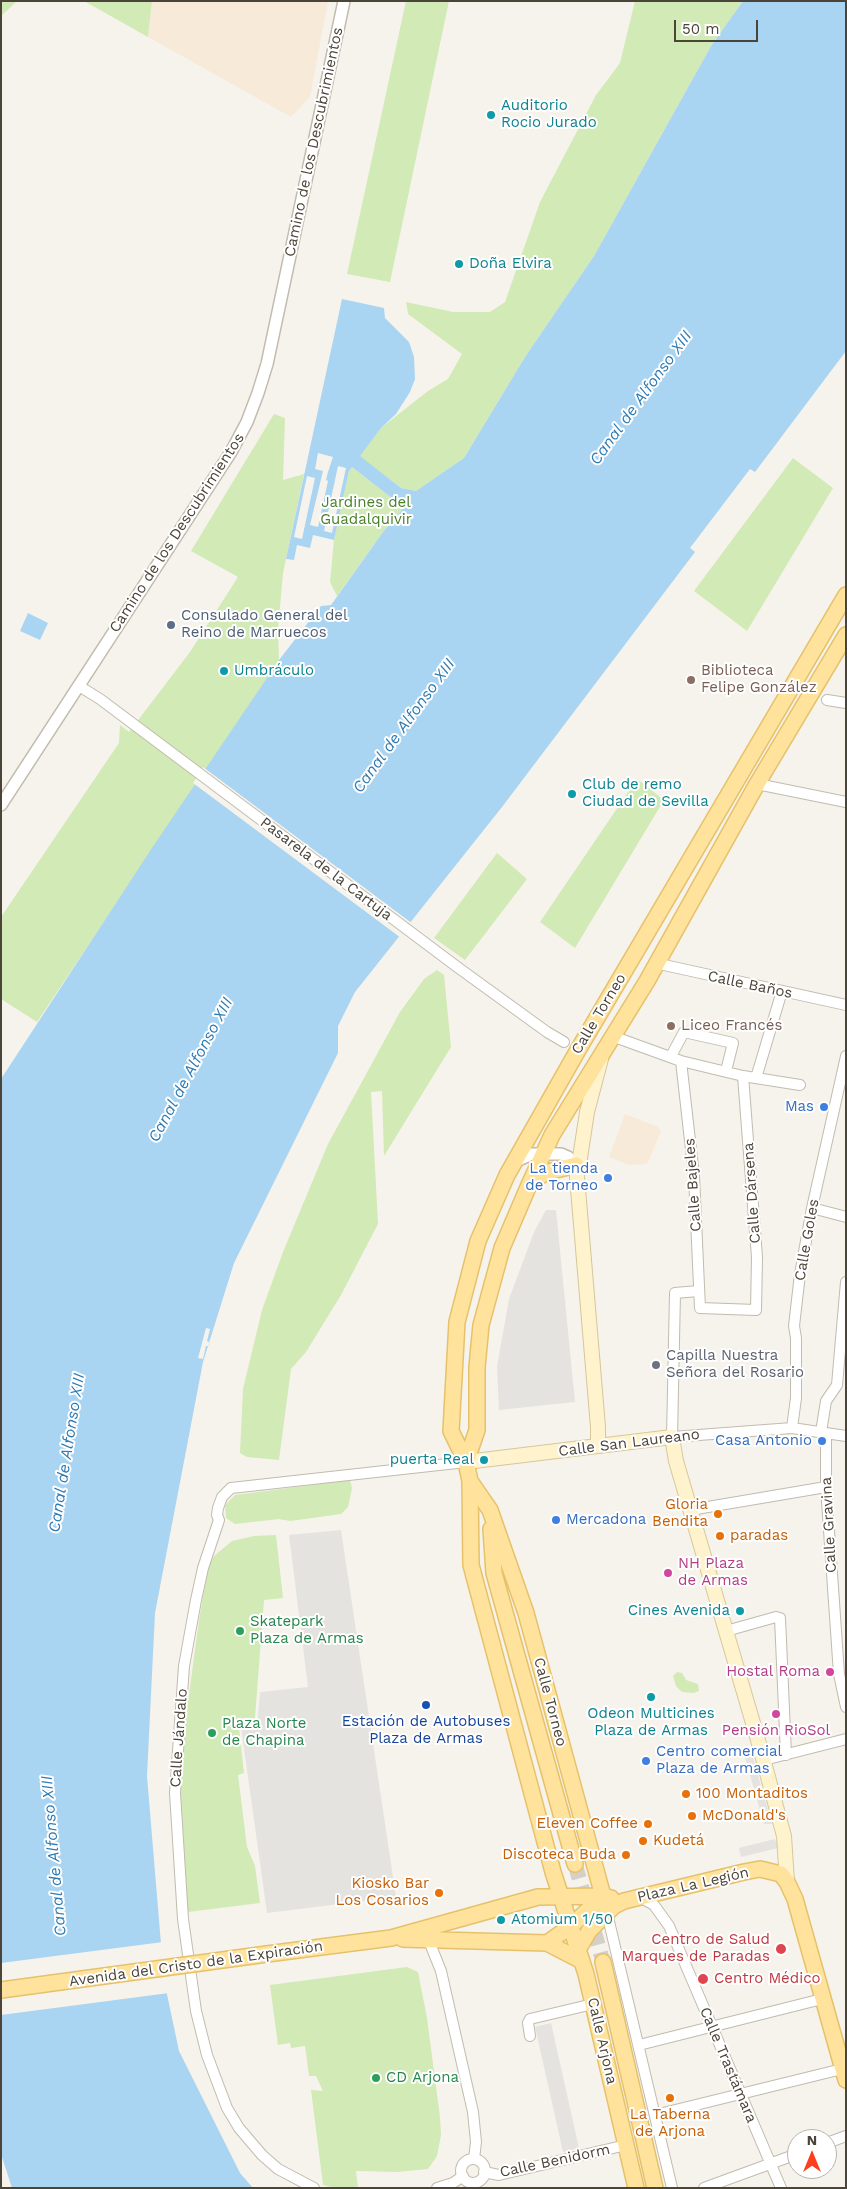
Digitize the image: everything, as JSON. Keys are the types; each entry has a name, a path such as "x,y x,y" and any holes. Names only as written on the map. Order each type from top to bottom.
{"main road":[{"name":"Calle Torneo","path":"466,1462 477,1430 477,1367 481,1325 502,1248 532,1180 535,1154 578,1050 846,595"},
{"name":"Calle Torneo","path":"560,1896 471,1565 470,1481 466,1462 451,1431 457,1322 478,1241 489,1212 514,1162 535,1154 552,1136 647,981 655,963 757,784 846,635"},
{"name":"Calle Torneo","path":"598,1446 598,1426 571,1166 580,1158 587,1112 608,1042"},
{"path":"535,1154 534,1145 552,1136"},
{"path":"532,1180 548,1172 571,1166"},
{"path":"672,1437 676,1461 764,1760 784,1836 787,1882 796,1899 822,1999 840,2037 844,2074"},
{"name":"Calle San Laureano","path":"466,1462 672,1437"},
{"name":"Calle Torneo","path":"470,1481 490,1510 526,1613 603,1896"},
{"name":"Calle Torneo","path":"490,1510 494,1573 575,1864"},
{"name":"Calle Torneo","path":"470,1533 494,1573"},
{"name":"Plaza La Legión","path":"624,1901 760,1869 781,1874 787,1882"},
{"name":"Calle Arjona","path":"560,1896 580,1955 593,2004 636,2188"},
{"path":"547,1943 570,1926 603,1896"},
{"name":"Avenida del Cristo de la Expiración","path":"1,1990 391,1938 532,1898 603,1896 624,1901"},
{"path":"580,1955 589,1931 614,1906 624,1901"},
{"name":"Avenida del Cristo de la Expiración","path":"391,1938 429,1941 547,1943 580,1955"},
{"name":"Calle Arjona","path":"603,1962 655,2188"}],"street":[{"name":"Camino de los Descubrimientos","path":"1,805 231,452 247,422 266,364 344,1"},
{"name":"Pasarela de la Cartuja","path":"79,686 100,699 460,969 564,1042"},
{"path":"827,700 846,703"},
{"path":"757,784 846,802"},
{"name":"Calle Baños","path":"655,963 846,1005"},
{"path":"756,1078 782,991"},
{"path":"671,1056 684,1032 733,1044 726,1071"},
{"path":"608,1042 671,1056 681,1061 743,1076 800,1085"},
{"name":"Calle Goles","path":"792,1428 796,1398 796,1338 794,1326 800,1274 812,1208 846,1056"},
{"name":"Calle Bajeles","path":"681,1061 694,1176 700,1308"},
{"name":"Calle Dársena","path":"700,1308 756,1310 757,1256 743,1076"},
{"path":"535,1154 571,1166"},
{"path":"812,1208 846,1217"},
{"name":"Calle Gravina","path":"846,1282 837,1385 826,1401 824,1433 839,1674 846,1707"},
{"path":"672,1437 675,1293 698,1291"},
{"name":"Calle San Laureano","path":"672,1437 792,1428 846,1436"},
{"name":"Calle Jándalo","path":"314,2188 278,2169 250,2143 239,2128 227,2108 206,2055 194,1997 183,1918 175,1793 184,1666 203,1568 219,1520 217,1515 218,1508 222,1497 231,1488 466,1462"},
{"path":"690,1510 826,1487"},
{"path":"726,1631 776,1617 780,1618 786,1755"},
{"path":"764,1760 846,1738"},
{"path":"603,1896 672,2188"},
{"name":"Calle Trastámara","path":"640,1896 654,1905 669,1926 781,2188"},
{"path":"429,1941 441,1971 473,2112 476,2142 474,2159"},
{"path":"639,2045 822,1999"},
{"path":"530,2036 528,2023 530,2019 593,2004"},
{"path":"655,2115 844,2074"},
{"name":"Calle Benidorm","path":"483,2180 626,2146"},
{"path":"704,2188 787,2158"},
{"path":"474,2159 481,2162 483,2180 471,2182 463,2176 462,2166 467,2160 474,2159"},
{"path":"437,2188 453,2183 463,2176"}],"shaded area":[{"path":"152,1 328,1 310,97 291,117 148,37"},
{"path":"625,1114 658,1127 661,1132 647,1164 629,1165 609,1157"},
{"path":"546,1210 556,1210 575,1402 499,1410 497,1366 509,1299 534,1232"},
{"path":"341,1530 396,1897 267,1913 240,1720 258,1718 260,1692 308,1687 289,1535"},
{"path":"751,1751 772,1824 764,1824 744,1754"},
{"path":"775,1839 778,1848 741,1857 739,1848"},
{"path":"551,2023 579,2148 563,2152 535,2027"}],"green space":[{"path":"1,1 17,1 1,16"},
{"path":"84,1 152,1 148,37"},
{"path":"406,1 449,1 390,282 347,274"},
{"name":"Jardines del Guadalquivir","path":"635,1 743,1 711,46 594,256 525,357 464,458 416,491 401,488 359,456 381,428 428,391 448,379 462,354 408,314 406,302 453,312 490,312 505,302 540,202 596,95 620,63"},
{"path":"274,414 285,418 283,480 304,474 283,573 278,629 279,660 37,1022 1,999 1,917 119,743 120,725 129,732 190,652 238,577 191,551"},
{"path":"793,458 833,488 747,631 694,591"},
{"name":"Jardines del Guadalquivir","path":"352,467 403,509 383,532 337,596 330,582 334,539 349,471"},
{"path":"637,779 664,800 575,948 540,922"},
{"path":"497,853 527,879 465,960 434,938"},
{"path":"437,970 444,975 451,1047 384,1156 382,1091 371,1092 378,1224 341,1295 306,1352 291,1369 279,1460 247,1457 240,1453 243,1389 262,1310 283,1252 328,1144 400,1012 424,979"},
{"path":"350,1480 352,1488 348,1507 341,1514 290,1521 279,1519 235,1524 226,1518 225,1505 235,1495"},
{"name":"Plaza Norte de Chapina","path":"276,1535 283,1598 264,1600 255,1718 238,1719 244,1773 238,1775 247,1847 255,1866 260,1903 188,1912 181,1798 182,1747 208,1568 214,1556 232,1541 254,1536"},
{"path":"677,1672 682,1673 686,1680 698,1684 699,1691 694,1693 682,1692 676,1686 673,1676"},
{"name":"CD Arjona","path":"407,1967 418,1972 427,2018 440,2117 441,2135 437,2156 428,2169 397,2172 356,2171 358,2188 335,2188 323,2185 311,2090 323,2091 316,2076 309,2076 305,2046 291,2048 290,2043 278,2045 270,1985"}],"water":[{"name":"Canal de Alfonso XIII","path":"743,1 846,1 846,351 755,472 750,469 690,548 695,552 502,807 355,992 338,1026 338,1053 234,1263 203,1362 155,1613 147,1776 164,1980 179,2051 240,2173 253,2188 12,2188 1,2154 1,1079 152,848 279,660 321,606 331,605 383,532 402,510 393,499 352,467 349,471 334,540 313,535 310,548 297,545 294,560 286,559 342,299 384,308 385,318 409,342 414,357 415,379 410,392 396,414 381,428 360,456 401,488 416,491 464,458 525,357 594,256 711,46","holes":["318,453 333,457 326,480 328,481 318,527 310,525 323,471 315,469","338,466 346,468 332,533 324,531","307,476 315,478 302,539 294,537"]},
{"path":"28,613 48,623 40,640 20,631"}],"pier":[{"path":"203,767 413,924 401,938 193,783"},
{"path":"206,1328 210,1329 207,1341 209,1342 203,1359 198,1358"},
{"path":"163,1942 169,1993 1,2015 1,1963"}],"tunnel":[{"path":"575,1864 603,1962"}],"place":[{"name":"Auditorio Rocio Jurado","path":"491,115"},
{"name":"Doña Elvira","path":"459,264"},
{"name":"Consulado General del Reino de Marruecos","path":"171,625"},
{"name":"Umbráculo","path":"224,671"},
{"name":"Biblioteca Felipe González","path":"691,680"},
{"name":"Club de remo Ciudad de Sevilla","path":"572,794"},
{"name":"Liceo Francés","path":"671,1026"},
{"name":"Mas","path":"824,1107"},
{"name":"La tienda de Torneo","path":"608,1178"},
{"name":"Capilla Nuestra Señora del Rosario","path":"656,1365"},
{"name":"Casa Antonio","path":"822,1441"},
{"name":"puerta Real","path":"484,1460"},
{"name":"Gloria Bendita","path":"718,1514"},
{"name":"Mercadona","path":"556,1520"},
{"name":"paradas","path":"720,1536"},
{"name":"NH Plaza de Armas","path":"668,1573"},
{"name":"Cines Avenida","path":"740,1611"},
{"name":"Skatepark Plaza de Armas","path":"240,1631"},
{"name":"Hostal Roma","path":"830,1672"},
{"name":"Odeon Multicines Plaza de Armas","path":"651,1697"},
{"name":"Estación de Autobuses Plaza de Armas","path":"426,1705"},
{"name":"Pensión RioSol","path":"776,1714"},
{"name":"Plaza Norte de Chapina","path":"212,1733"},
{"name":"Centro comercial Plaza de Armas","path":"646,1761"},
{"name":"100 Montaditos","path":"686,1794"},
{"name":"McDonald's","path":"692,1816"},
{"name":"Eleven Coffee","path":"648,1824"},
{"name":"Kudetá","path":"643,1841"},
{"name":"Discoteca Buda","path":"626,1855"},
{"name":"Kiosko Bar Los Cosarios","path":"439,1893"},
{"name":"Atomium 1/50","path":"501,1920"},
{"name":"Centro de Salud Marques de Paradas","path":"781,1949"},
{"name":"Centro Médico","path":"703,1979"},
{"name":"CD Arjona","path":"376,2078"},
{"name":"La Taberna de Arjona","path":"670,2098"}]}
